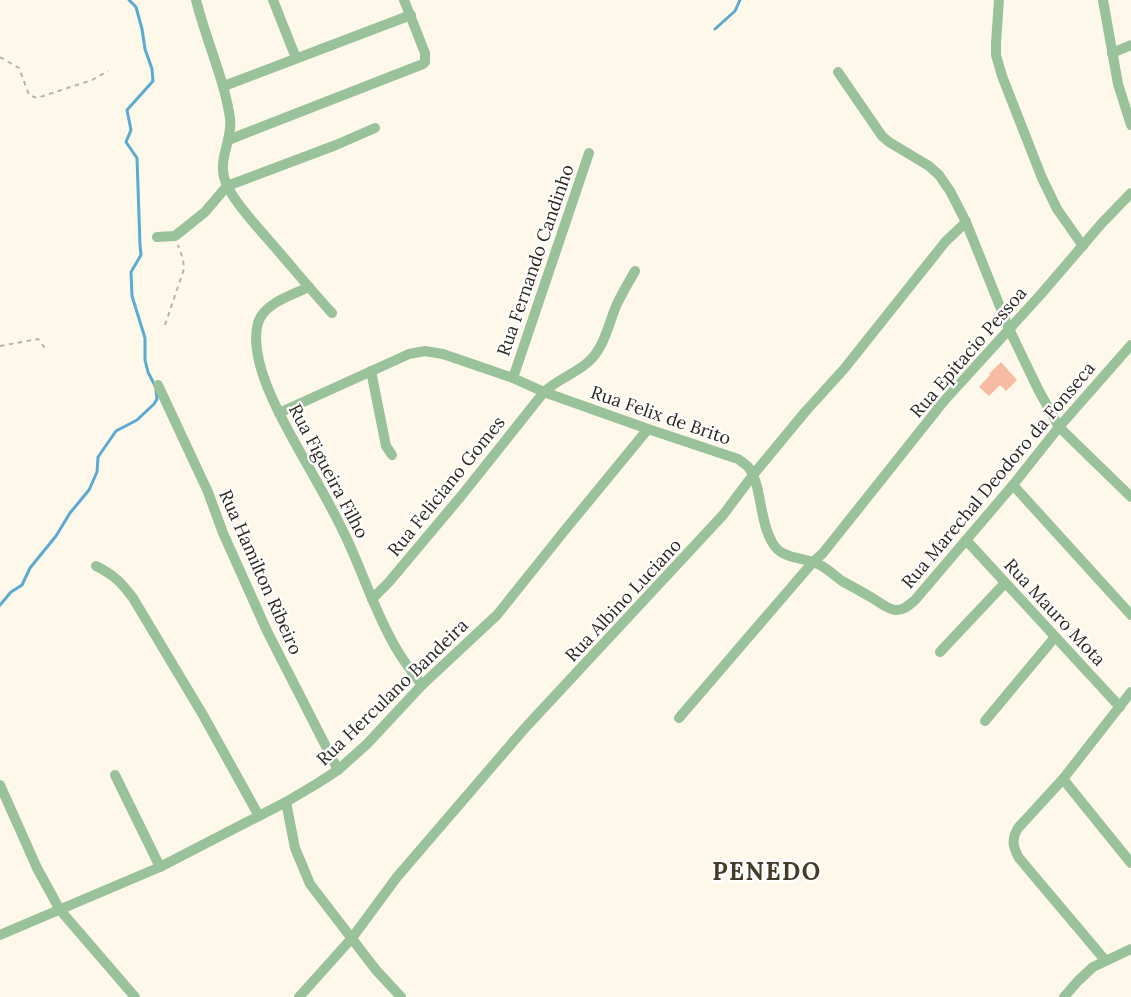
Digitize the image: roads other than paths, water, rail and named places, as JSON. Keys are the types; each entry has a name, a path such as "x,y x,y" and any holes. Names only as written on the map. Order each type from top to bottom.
{"street":[{"path":"195,0 224,86 230,120 230,132 223,163 227,186 252,220 332,313"},
{"path":"273,0 296,58"},
{"path":"228,140 423,64 425,53 404,0"},
{"path":"999,0 996,55 1002,76 1042,178 1057,209 1083,246"},
{"path":"1103,0 1118,84 1131,125"},
{"path":"224,86 411,15"},
{"path":"1112,52 1131,45"},
{"path":"838,72 882,136 939,175 966,222 1009,329 1059,427 1131,497"},
{"path":"157,237 176,236 205,212 227,186 375,128"},
{"name":"Rua Fernando Candinho","path":"513,378 588,153"},
{"name":"Rua Epitacio Pessoa","path":"817,564 834,538 944,400 1131,193"},
{"name":"Rua Albino Luciano","path":"300,997 352,938 397,877 525,728 692,551 723,515 753,475 844,369 946,241 966,222"},
{"name":"Rua Feliciano Gomes","path":"372,599 454,504 543,392 556,381 588,362 597,351 606,335 618,302 635,271"},
{"name":"Rua Figueira Filho","path":"309,287 270,306 258,322 256,333 259,360 265,382 287,430 344,532 396,649 422,685"},
{"name":"Rua Marechal Deodoro da Fonseca","path":"817,564 895,610 907,606 915,600 1059,427 1131,345"},
{"name":"Rua Felix de Brito","path":"279,413 409,354 424,351 443,354 513,378 543,392 738,459 747,465 753,475"},
{"path":"371,371 386,446 392,454"},
{"name":"Rua Hamilton Ribeiro","path":"158,385 208,492 223,533 267,631 338,770"},
{"name":"Rua Herculano Bandeira","path":"0,935 160,867 286,802 338,770 367,744 422,685 497,615 648,429"},
{"path":"679,718 817,564 782,554 774,546 767,533 753,475"},
{"path":"1013,485 1131,615"},
{"name":"Rua Mauro Mota","path":"966,540 1120,707"},
{"path":"96,566 111,573 133,598 204,715 259,816"},
{"path":"940,652 1005,583"},
{"path":"985,721 1055,637"},
{"path":"1106,960 1019,858 1012,844 1018,828 1063,779 1131,692"},
{"path":"116,775 160,867"},
{"path":"1063,779 1131,863"},
{"path":"0,785 37,867 60,910 135,997"},
{"path":"286,802 295,848 310,884 376,970 400,997"},
{"path":"1064,997 1093,967 1131,949"}],"waterway":[{"path":"129,0 136,7 153,81 127,110 131,130 126,142 137,158 141,255 131,272 132,296 145,338 145,360 154,384"},
{"path":"715,29 735,11 740,0"},
{"path":"0,605 11,592 22,585 30,568 89,490 97,472 98,457 116,431 137,420 154,404 157,399 156,390"}],"district":[{"name":"PENEDO","path":"767,871"}]}
